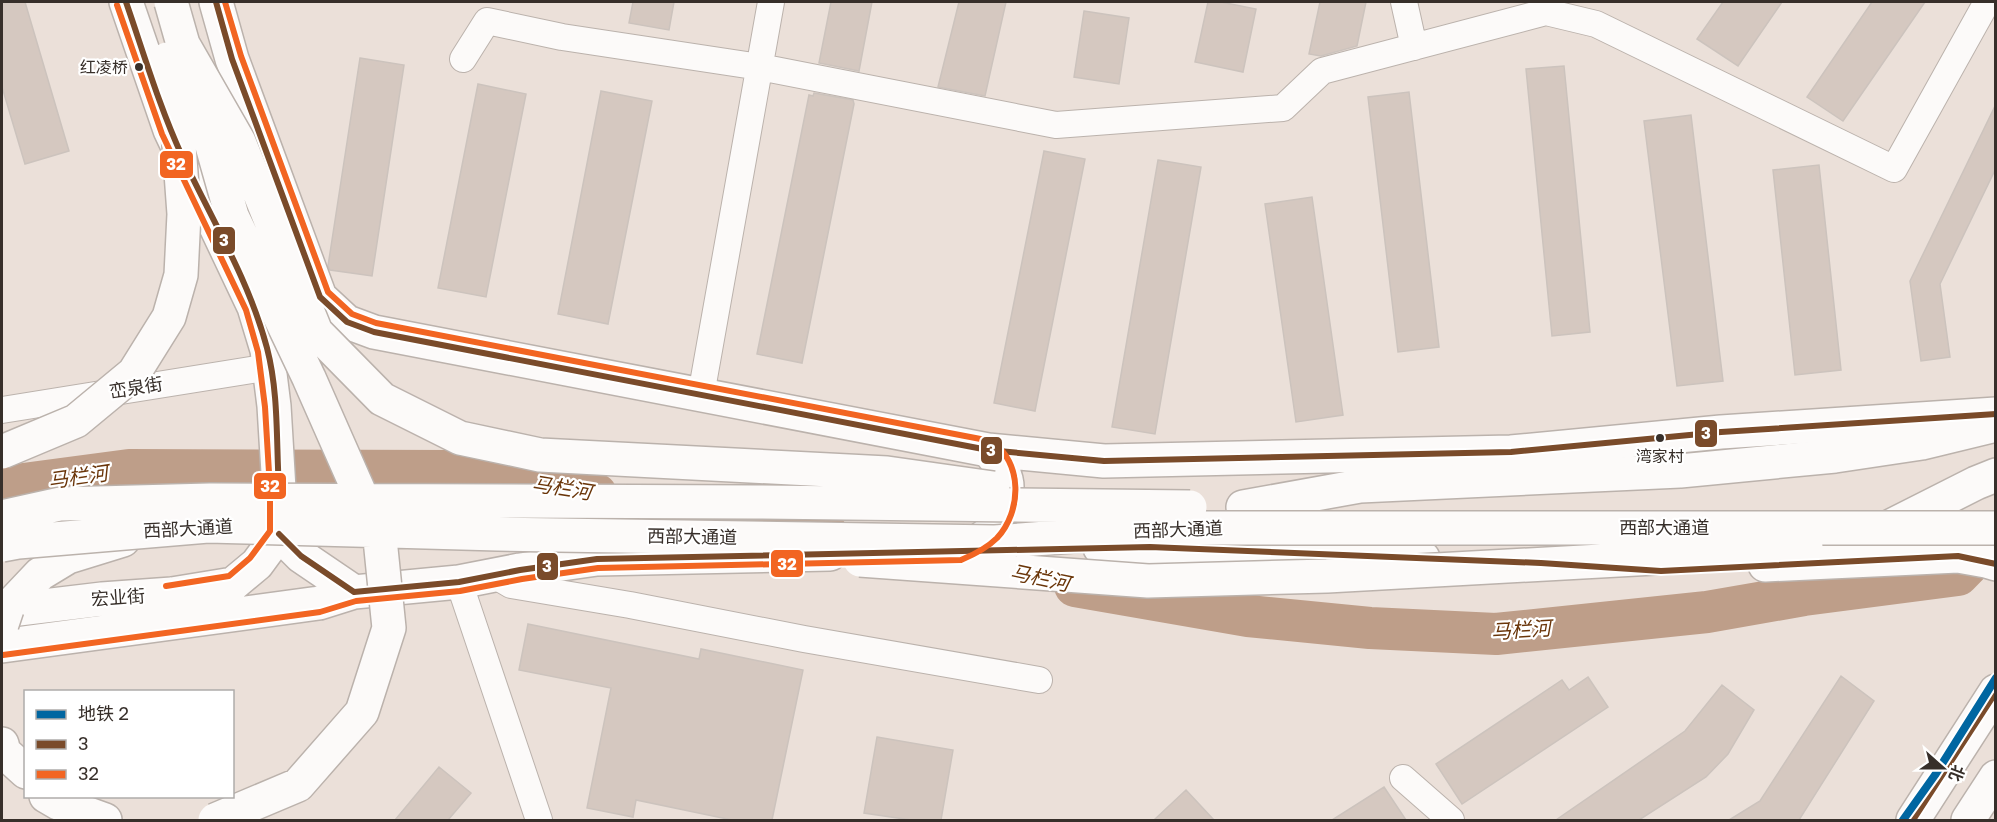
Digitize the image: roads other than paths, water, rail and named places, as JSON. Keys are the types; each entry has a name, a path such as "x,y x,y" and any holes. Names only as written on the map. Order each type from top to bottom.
{"main road":[{"path":"126,2 170,130 254,307 267,350 274,406 279,534 301,556 354,592"},
{"path":"2,452 76,421 134,373 169,317 181,275 184,214 176,104 154,2"},
{"path":"171,2 232,216 309,378 380,539 389,628 362,712 298,785 215,820"},
{"path":"216,2 232,59 320,297 347,322 374,332 988,450 1104,461 1511,452 1721,432 1995,414"},
{"path":"184,46 239,142 316,332 382,399 460,438 540,455 887,473 1132,507"},
{"path":"270,367 313,350 374,332"},
{"path":"1243,507 1360,486 1680,471 1835,456 1922,443 1995,425"},
{"path":"960,551 990,533 1000,518 1008,499 1007,481 1001,465 988,450"},
{"path":"1821,562 1995,475"},
{"name":"西部大通道","path":"2,517 60,504 210,500 757,502 1132,507 1995,507"},
{"name":"西部大通道","path":"2,545 208,526 995,542 1176,528 1995,528"},
{"path":"2,624 7,609 40,574 68,557 140,535 181,528"},
{"name":"宏业街","path":"2,611 102,599 172,594 233,584 257,564 279,534"},
{"path":"686,537 869,561 1148,581 1327,576 1745,553 1862,541"},
{"name":"宏业街","path":"2,646 319,603 354,592 459,582 507,572 597,560 1150,547 1541,563 1661,571 1958,556 1995,564"},
{"path":"1913,820 1995,691"},
{"path":"2,744 4,752 24,770"},
{"path":"2,772 24,784"},
{"path":"1968,820 1995,777"},
{"path":"52,799 105,820"}],"street":[{"path":"701,395 771,2"},
{"path":"1404,2 1414,47"},
{"path":"1493,26 1509,2"},
{"path":"463,59 487,21 562,37 760,67 1056,125 1283,108 1322,71 1546,12 1596,24 1894,169 1987,2"},
{"name":"峦泉街","path":"2,410 270,367"},
{"path":"507,572 511,585 1039,680"},
{"path":"459,582 539,820"},
{"path":"1403,778 1451,820"}],"waterway":[{"name":"马栏河","path":"2,487 129,470 457,471 596,494"},
{"name":"马栏河","path":"693,509 826,532"},
{"name":"马栏河","path":"1075,586 1248,616 1370,628 1496,634 1707,612 1804,595 1958,575 1988,544 1996,542"}],"metro line":[{"name":"2","path":"1903,820 1935,775 1996,678"}],"place":[{"name":"红凌桥","path":"139,67"},
{"name":"湾家村","path":"1660,438"}]}
